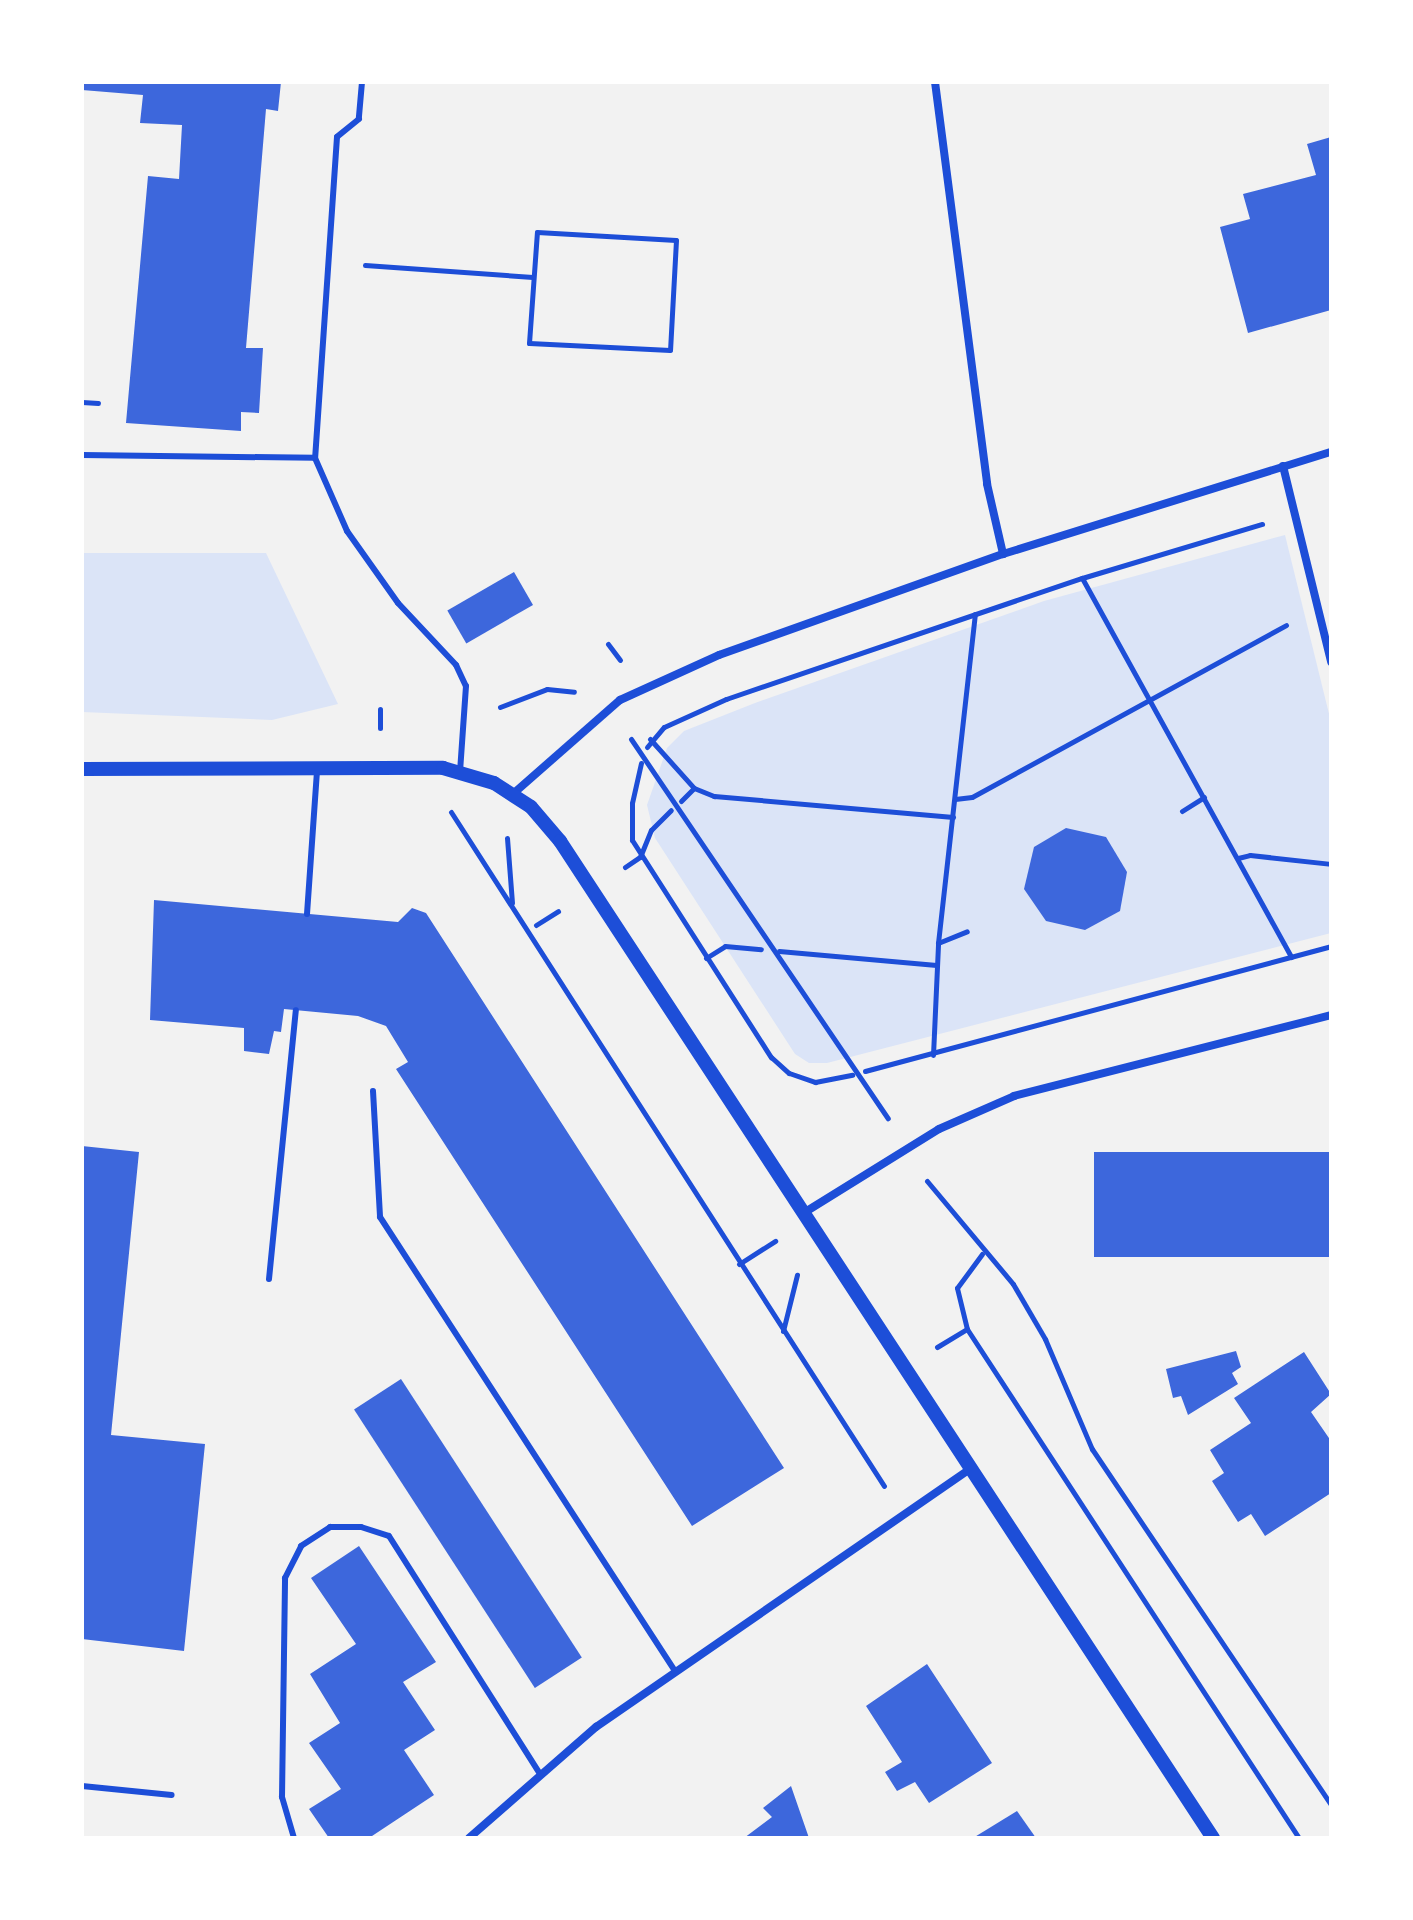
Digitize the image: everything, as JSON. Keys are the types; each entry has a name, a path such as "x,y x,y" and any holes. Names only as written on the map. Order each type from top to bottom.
{"street":[{"path":"935,82 987,484 1003,554"},
{"path":"514,793 638,689 1003,554 1331,452"},
{"path":"1283,466 1331,662"},
{"path":"82,769 417,766 460,771 514,793 560,841 969,1470 1213,1838"},
{"path":"802,1214 939,1129 1014,1096 1331,1015"},
{"path":"469,1838 540,1774 675,1671 969,1470"}],"lane":[{"path":"362,82 359,119 337,137 315,458 347,531 398,603 456,665 466,686 467,721 460,771"},
{"path":"82,455 315,458"},
{"path":"307,914 317,766"},
{"path":"269,1279 296,1010"},
{"path":"373,1091 380,1217 675,1671"},
{"path":"294,1838 282,1797 285,1578 301,1546 330,1527 361,1527 389,1536 540,1774"},
{"path":"82,1786 172,1795"}],"path":[{"path":"537,232 676,240 670,350 529,343 533,277 537,232"},
{"path":"328,263 533,277"},
{"path":"82,402 98,403"},
{"path":"647,747 650,739 664,727 726,699 1082,578 1293,514"},
{"path":"1082,578 1291,957"},
{"path":"955,799 972,797 1318,610"},
{"path":"933,1055 938,943 975,614"},
{"path":"608,644 620,660"},
{"path":"467,721 547,689 578,694"},
{"path":"380,709 380,729"},
{"path":"630,738 881,1107"},
{"path":"650,739 694,788 736,799 953,817"},
{"path":"641,763 630,821 640,857 778,1065 815,1082 852,1075"},
{"path":"417,766 484,857 512,906 885,1488"},
{"path":"681,801 694,788"},
{"path":"512,906 505,848 514,793"},
{"path":"1182,811 1204,797"},
{"path":"624,867 640,857 651,830 671,810"},
{"path":"1238,858 1250,855 1331,864"},
{"path":"536,925 559,911"},
{"path":"938,943 967,931"},
{"path":"706,958 725,946 761,949"},
{"path":"865,1071 1331,946"},
{"path":"779,951 936,965"},
{"path":"934,1192 1013,1284 1045,1339 1092,1449 1331,1805"},
{"path":"982,1254 957,1288 967,1329 1299,1838"},
{"path":"936,1347 967,1329"}],"shaded area":[{"path":"1285,535 1331,722 1331,933 827,1063 809,1063 795,1054 655,838 647,805 667,748 684,731 755,703 1044,601"},
{"path":"82,553 266,553 338,704 272,720 82,712"}],"building":[{"path":"82,82 281,82 278,111 266,109 246,348 263,348 259,413 241,412 241,431 126,423 148,176 179,179 182,125 140,123 143,95 82,90"},
{"path":"1331,137 1331,310 1248,333 1220,227 1250,219 1243,194 1316,175 1307,144"},
{"path":"514,572 533,605 466,643 447,610"},
{"path":"1066,828 1106,837 1127,872 1120,911 1085,930 1046,921 1024,889 1034,847"},
{"path":"154,900 398,922 412,908 426,913 784,1468 692,1526 396,1069 408,1062 386,1026 358,1016 284,1009 281,1032 274,1031 269,1054 244,1051 244,1028 150,1020"},
{"path":"82,1146 139,1152 111,1435 205,1444 184,1651 82,1639"},
{"path":"1094,1152 1331,1152 1331,1257 1094,1257"},
{"path":"1236,1351 1241,1367 1232,1373 1238,1384 1188,1415 1181,1396 1173,1398 1166,1369"},
{"path":"1304,1352 1331,1394 1311,1412 1331,1441 1331,1493 1265,1536 1251,1514 1238,1522 1212,1481 1224,1473 1210,1450 1251,1423 1234,1398"},
{"path":"401,1379 582,1657 535,1688 354,1409"},
{"path":"359,1546 436,1662 403,1682 435,1730 404,1750 434,1795 369,1838 329,1838 309,1809 341,1789 309,1743 340,1723 310,1674 356,1644 311,1578"},
{"path":"927,1664 992,1763 929,1803 915,1782 897,1791 885,1772 902,1762 866,1706"},
{"path":"791,1786 809,1838 744,1838 772,1817 763,1808"},
{"path":"1017,1811 1036,1838 973,1838"}]}
